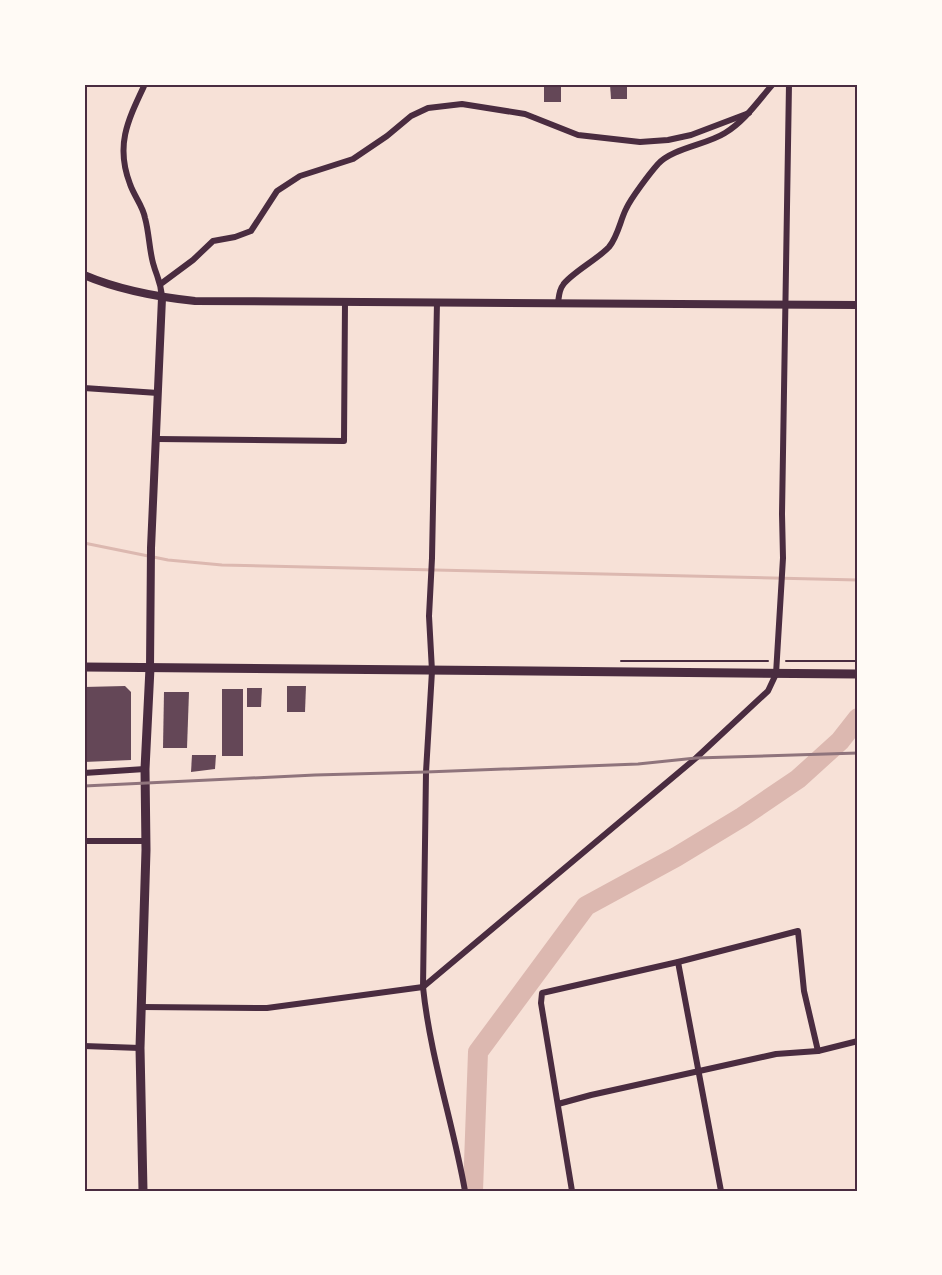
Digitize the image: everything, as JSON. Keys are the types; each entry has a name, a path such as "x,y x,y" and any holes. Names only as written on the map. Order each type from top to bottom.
{"main road":[{"path":"84,667 858,674"},
{"path":"143,1191 140,1048 146,841 145,769 150,668"}],"street":[{"path":"145,84 128,118 123,136 123,163 130,186 145,216 153,264 162,284 151,548 150,668"},
{"path":"558,303 564,283 610,246 619,230 626,208 659,163 671,155 702,145 726,133 749,113 773,84"},
{"path":"142,1007 267,1008 423,987 696,758 768,691 777,674 783,558 789,84"},
{"path":"162,284 213,241 251,231 277,191 292,181 323,167 353,159 411,116 428,108 462,104 525,114 578,135 640,142 668,140 691,135 749,113"},
{"path":"84,275 114,286 162,298 195,301 858,305"},
{"path":"156,439 344,441 345,302"},
{"path":"437,302 429,616 432,671 427,763 423,987 426,1013 458,1148 465,1191"},
{"path":"84,388 158,393"},
{"path":"84,773 145,769"},
{"path":"84,841 146,841"},
{"path":"572,1191 541,1003 542,993 678,962 798,931 804,991 818,1051"},
{"path":"678,962 721,1191"},
{"path":"558,1104 776,1054 818,1051 858,1041"},
{"path":"84,1046 140,1048"}],"building":[{"path":"544,84 561,84 561,102 544,102"},
{"path":"610,84 627,84 627,99 611,99"},
{"path":"125,686 131,692 131,760 84,762 84,687"},
{"path":"287,686 306,686 305,712 287,712"},
{"path":"247,688 262,688 261,707 247,707"},
{"path":"222,689 243,689 243,756 222,756"},
{"path":"164,692 189,692 187,748 163,748"},
{"path":"192,755 216,755 215,769 191,772"}],"waterway":[{"path":"84,543 168,560 222,565 858,580"},
{"path":"473,1191 478,1052 586,906 676,857 742,817 798,779 840,741 858,718"}],"railway":[{"path":"84,786 315,775 638,764 696,758 858,753"}]}
